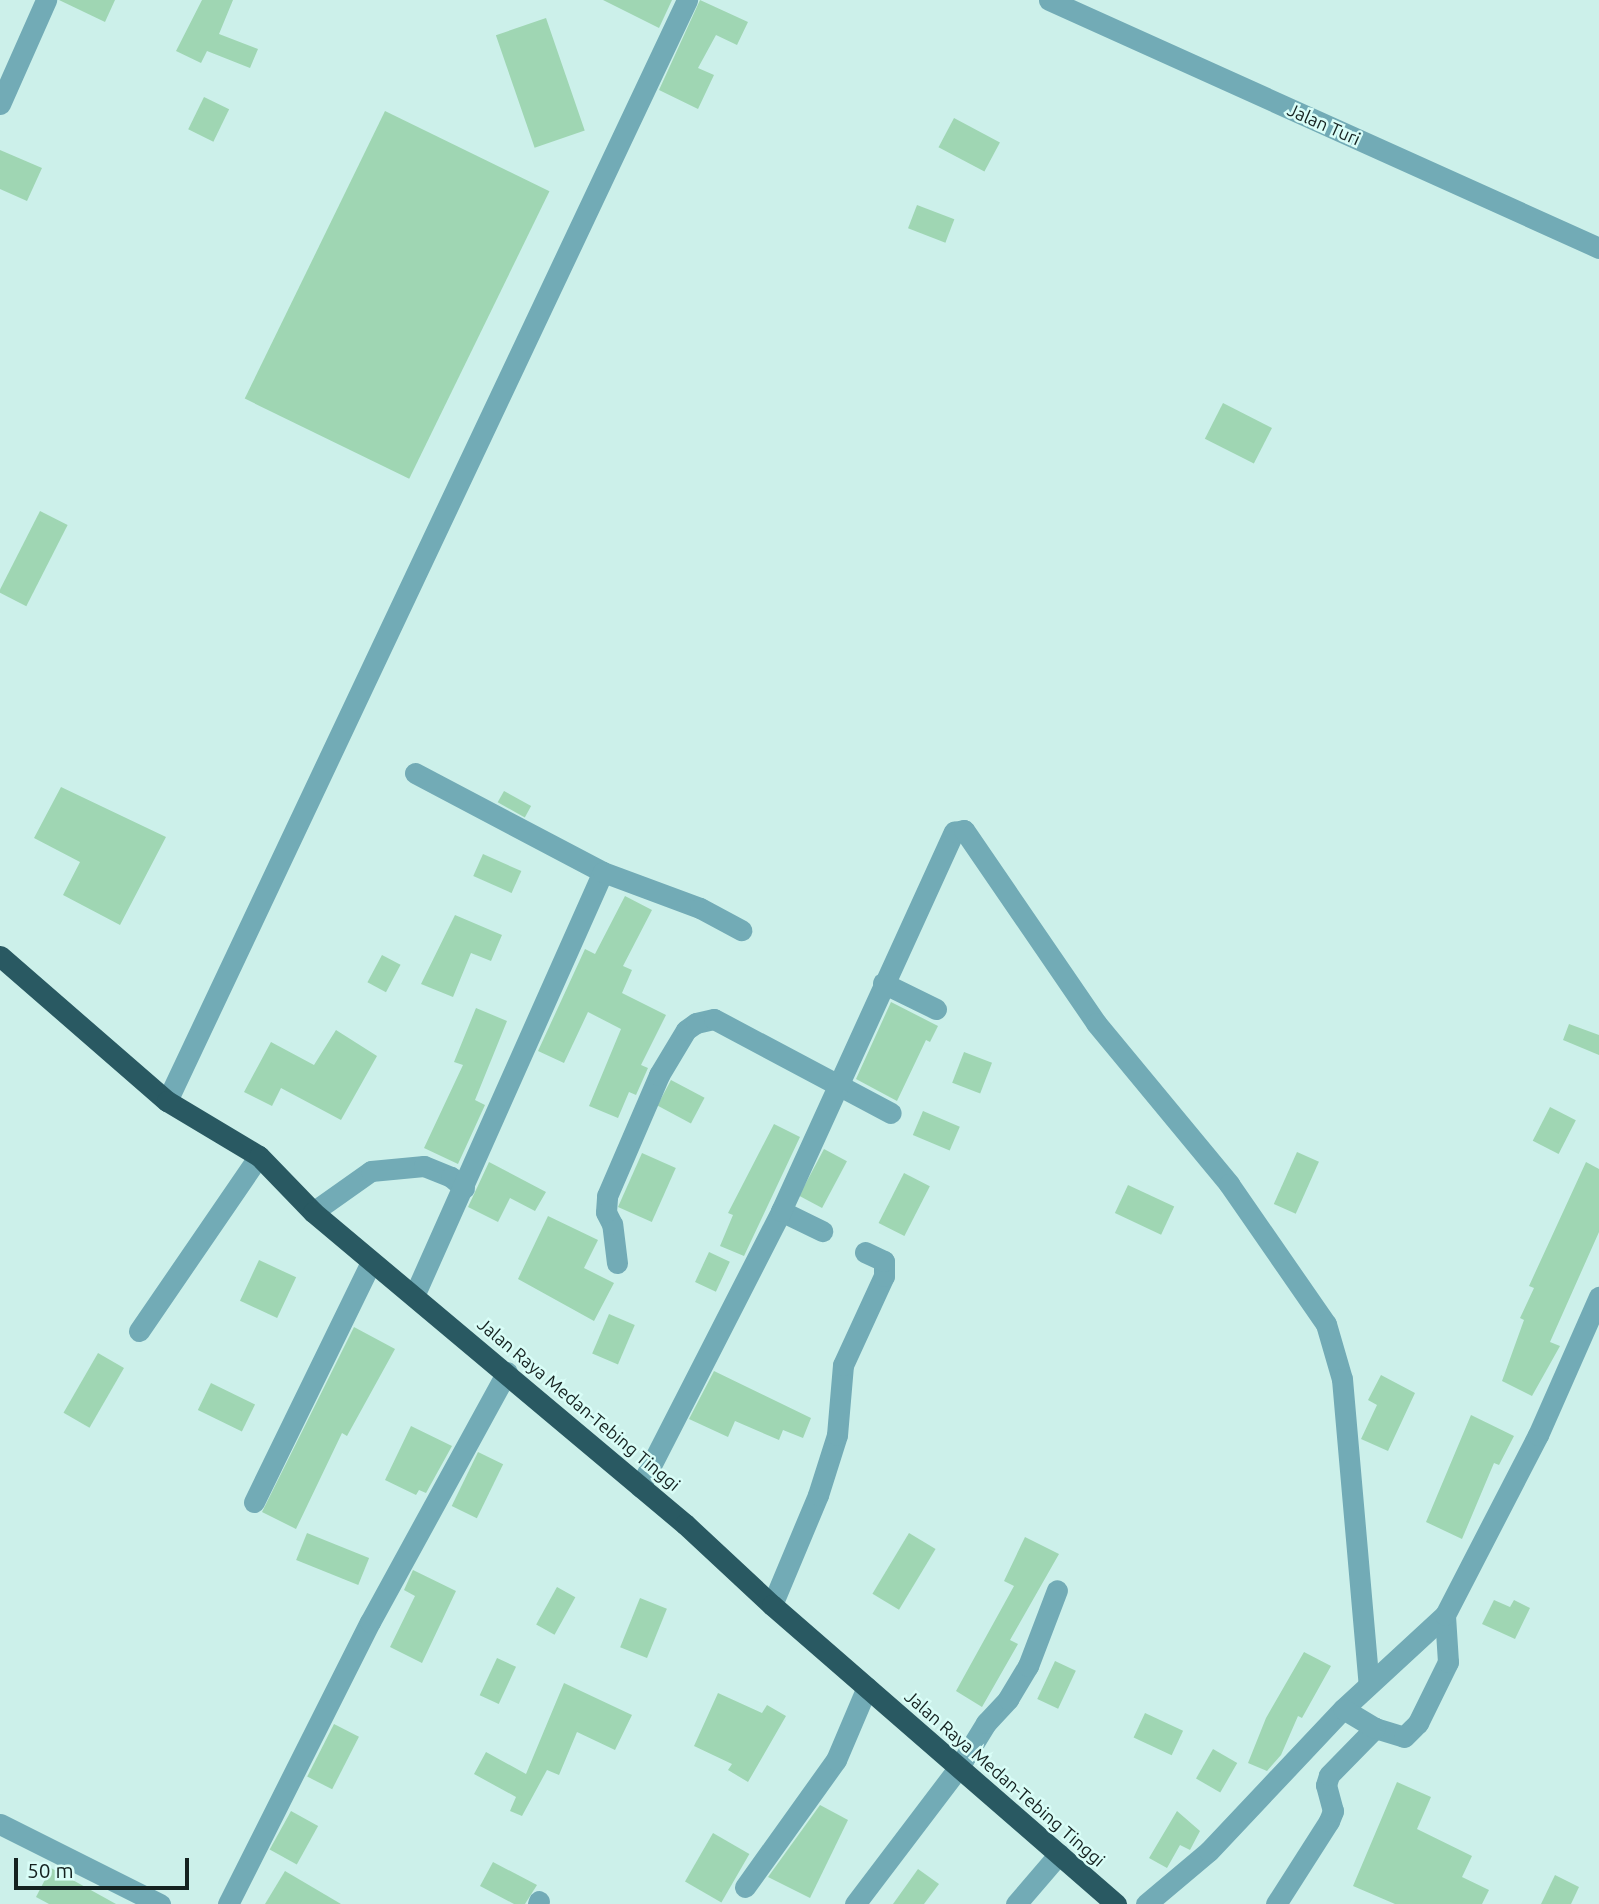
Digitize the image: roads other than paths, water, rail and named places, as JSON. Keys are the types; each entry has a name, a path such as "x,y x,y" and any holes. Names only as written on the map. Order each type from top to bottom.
{"highway":[{"name":"Jalan Raya Medan-Tebing Tinggi","path":"0,956 167,1101 259,1156 313,1212 507,1372 1116,1904"}],"street":[{"path":"0,104 46,0"},
{"path":"167,1101 687,0"},
{"name":"Jalan Turi","path":"1049,0 1599,248"},
{"path":"415,773 603,872 700,908 741,930"},
{"path":"640,1487 782,1211 954,832 964,830 1096,1023 1229,1184 1326,1324 1342,1379 1369,1685"},
{"path":"414,1296 603,872"},
{"path":"883,984 936,1009"},
{"path":"617,1263 612,1224 606,1212 607,1196 659,1075 686,1030 714,1019 891,1113"},
{"path":"139,1331 259,1156"},
{"path":"313,1212 372,1171 424,1166 452,1177 464,1188"},
{"path":"782,1211 822,1231"},
{"path":"772,1605 818,1495 837,1435 843,1365 884,1276 884,1261 864,1252"},
{"path":"254,1502 371,1262"},
{"path":"1146,1904 1209,1851 1369,1685 1445,1615 1538,1435 1599,1297"},
{"path":"228,1904 370,1622 507,1372"},
{"path":"855,1904 959,1767 1027,1666 1057,1590"},
{"path":"1345,1711 1370,1726 1404,1737 1418,1723 1448,1662 1445,1615"},
{"path":"745,1888 836,1760 867,1687"},
{"path":"1276,1904 1329,1821 1333,1811 1326,1785 1329,1776 1370,1726"},
{"path":"0,1824 160,1904"},
{"path":"1016,1904 1059,1854"}]}
